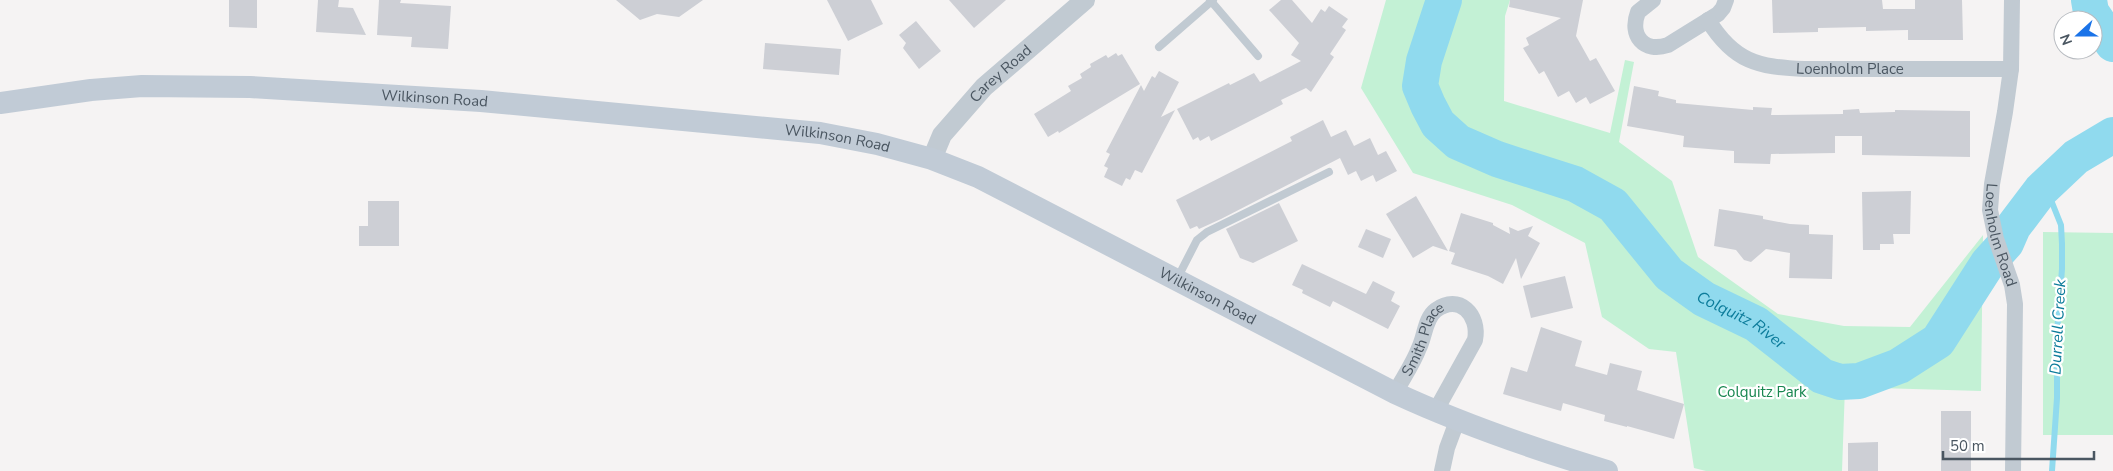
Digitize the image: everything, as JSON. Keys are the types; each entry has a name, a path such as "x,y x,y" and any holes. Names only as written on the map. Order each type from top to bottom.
{"main road":[{"name":"Wilkinson Road","path":"0,103 91,90 142,86 250,87 481,101 820,133 877,144 932,159 978,177 1435,412 1521,444 1607,471"}],"street":[{"name":"Carey Road","path":"932,159 942,136 984,87 1085,0"},
{"path":"1653,0 1638,12 1634,29 1644,43 1660,48 1708,20 1724,8 1726,0"},
{"name":"Loenholm Road","path":"2012,0 2011,69 2006,112 1992,184 1990,210 1996,240 2012,285 2015,304 2013,471"},
{"name":"Loenholm Place","path":"1708,20 1716,34 1734,51 1750,62 1770,67 1804,70 2011,69"},
{"name":"Smith Place","path":"1395,393 1419,348 1429,317 1436,310 1444,306 1454,304 1463,307 1471,313 1476,321 1477,331 1475,340 1435,412"},
{"path":"1442,471 1446,448 1457,421"}],"lane":[{"path":"1159,47 1211,0 1258,56"},
{"path":"1177,279 1197,240 1207,232 1329,172"}],"green space":[{"name":"Colquitz Park","path":"1386,0 1510,0 1505,16 1504,101 1610,133 1625,60 1634,62 1619,142 1672,181 1698,257 1778,314 1844,326 1910,327 1983,235 1981,391 1845,387 1842,471 1706,471 1694,468 1676,352 1649,349 1602,317 1585,243 1512,205 1413,173 1361,88"},
{"path":"2043,232 2113,233 2113,435 2043,435"}],"building":[{"path":"229,0 257,0 257,28 229,27"},
{"path":"318,0 339,0 338,7 353,8 366,35 316,32"},
{"path":"379,0 401,0 400,3 451,6 448,49 411,47 412,37 377,35"},
{"path":"616,0 703,0 679,17 657,14 640,20"},
{"path":"827,0 871,0 883,24 848,41"},
{"path":"949,0 1006,0 974,28"},
{"path":"1281,0 1292,0 1312,23 1321,9 1325,12 1329,6 1348,19 1342,27 1346,30 1330,54 1334,57 1311,92 1306,88 1281,100 1283,104 1211,141 1209,136 1200,141 1198,137 1193,140 1177,109 1229,83 1230,85 1254,73 1260,82 1301,61 1291,55 1299,43 1269,10"},
{"path":"1510,0 1583,0 1576,36 1590,61 1596,58 1615,91 1590,104 1586,97 1576,103 1569,91 1558,97 1544,71 1539,74 1523,48 1529,45 1526,38 1561,18 1509,7"},
{"path":"1772,0 1882,0 1883,9 1915,9 1915,0 1962,0 1963,40 1908,40 1908,30 1866,31 1866,27 1818,28 1818,32 1773,33"},
{"path":"916,21 941,51 919,69 903,48 906,43 899,35"},
{"path":"765,43 841,49 839,75 763,69"},
{"path":"1116,53 1118,56 1122,54 1140,84 1059,133 1058,131 1048,137 1034,114 1071,91 1068,86 1082,78 1080,74 1091,67 1090,64 1106,55 1108,58"},
{"path":"1159,71 1179,82 1161,117 1175,110 1142,173 1135,170 1130,180 1126,178 1122,186 1104,177 1108,168 1104,166 1110,154 1106,152 1141,85 1144,91 1152,76 1155,78"},
{"path":"1634,86 1659,91 1658,96 1676,100 1676,103 1753,110 1753,107 1772,108 1771,115 1843,114 1843,110 1859,109 1860,113 1895,112 1895,110 1970,111 1970,157 1862,155 1862,136 1835,136 1835,153 1771,154 1770,164 1734,163 1734,151 1683,147 1684,136 1627,126"},
{"path":"1323,120 1331,137 1346,130 1354,146 1370,138 1378,155 1386,151 1397,171 1376,182 1373,175 1361,181 1356,171 1348,175 1340,158 1221,219 1199,229 1197,226 1190,229 1176,200 1292,141 1290,137"},
{"path":"1911,191 1910,234 1893,234 1894,244 1880,244 1880,250 1863,250 1862,192"},
{"path":"1416,196 1448,251 1433,246 1413,258 1386,214"},
{"path":"368,201 399,201 399,246 359,246 359,226 368,226"},
{"path":"1279,203 1298,241 1253,263 1240,258 1226,229"},
{"path":"1719,209 1763,216 1763,219 1790,224 1809,225 1809,234 1833,235 1832,279 1789,278 1790,253 1766,249 1751,262 1744,260 1736,250 1714,246"},
{"path":"1461,213 1493,223 1493,225 1510,234 1509,227 1518,231 1533,226 1528,236 1540,243 1521,279 1516,258 1503,284 1488,276 1451,264 1455,253 1449,251"},
{"path":"1366,229 1391,239 1383,258 1358,247"},
{"path":"1302,264 1366,294 1373,281 1395,292 1391,301 1400,306 1388,329 1333,301 1330,307 1302,293 1303,290 1292,285"},
{"path":"1565,276 1573,308 1531,318 1523,286"},
{"path":"1541,327 1582,341 1575,366 1607,375 1610,363 1642,371 1637,390 1684,404 1674,439 1604,421 1605,415 1563,403 1561,411 1503,394 1511,367 1527,372"},
{"path":"1941,411 1971,411 1971,471 1941,471"},
{"path":"1878,442 1878,471 1848,471 1848,443"}],"waterway":[{"name":"Colquitz River","path":"1444,0 1424,61 1420,86 1438,124 1458,142 1497,159 1575,184 1613,205 1669,274 1704,299 1756,324 1822,376 1840,382 1859,381 1899,366 1938,341 1988,263 2006,243 2013,227 2041,190 2076,157 2113,135"},
{"name":"Colquitz River","path":"2089,0 2091,12 2113,44"},
{"name":"Durrell Creek","path":"2045,185 2061,225 2062,244 2057,333 2057,398 2052,471"}]}
